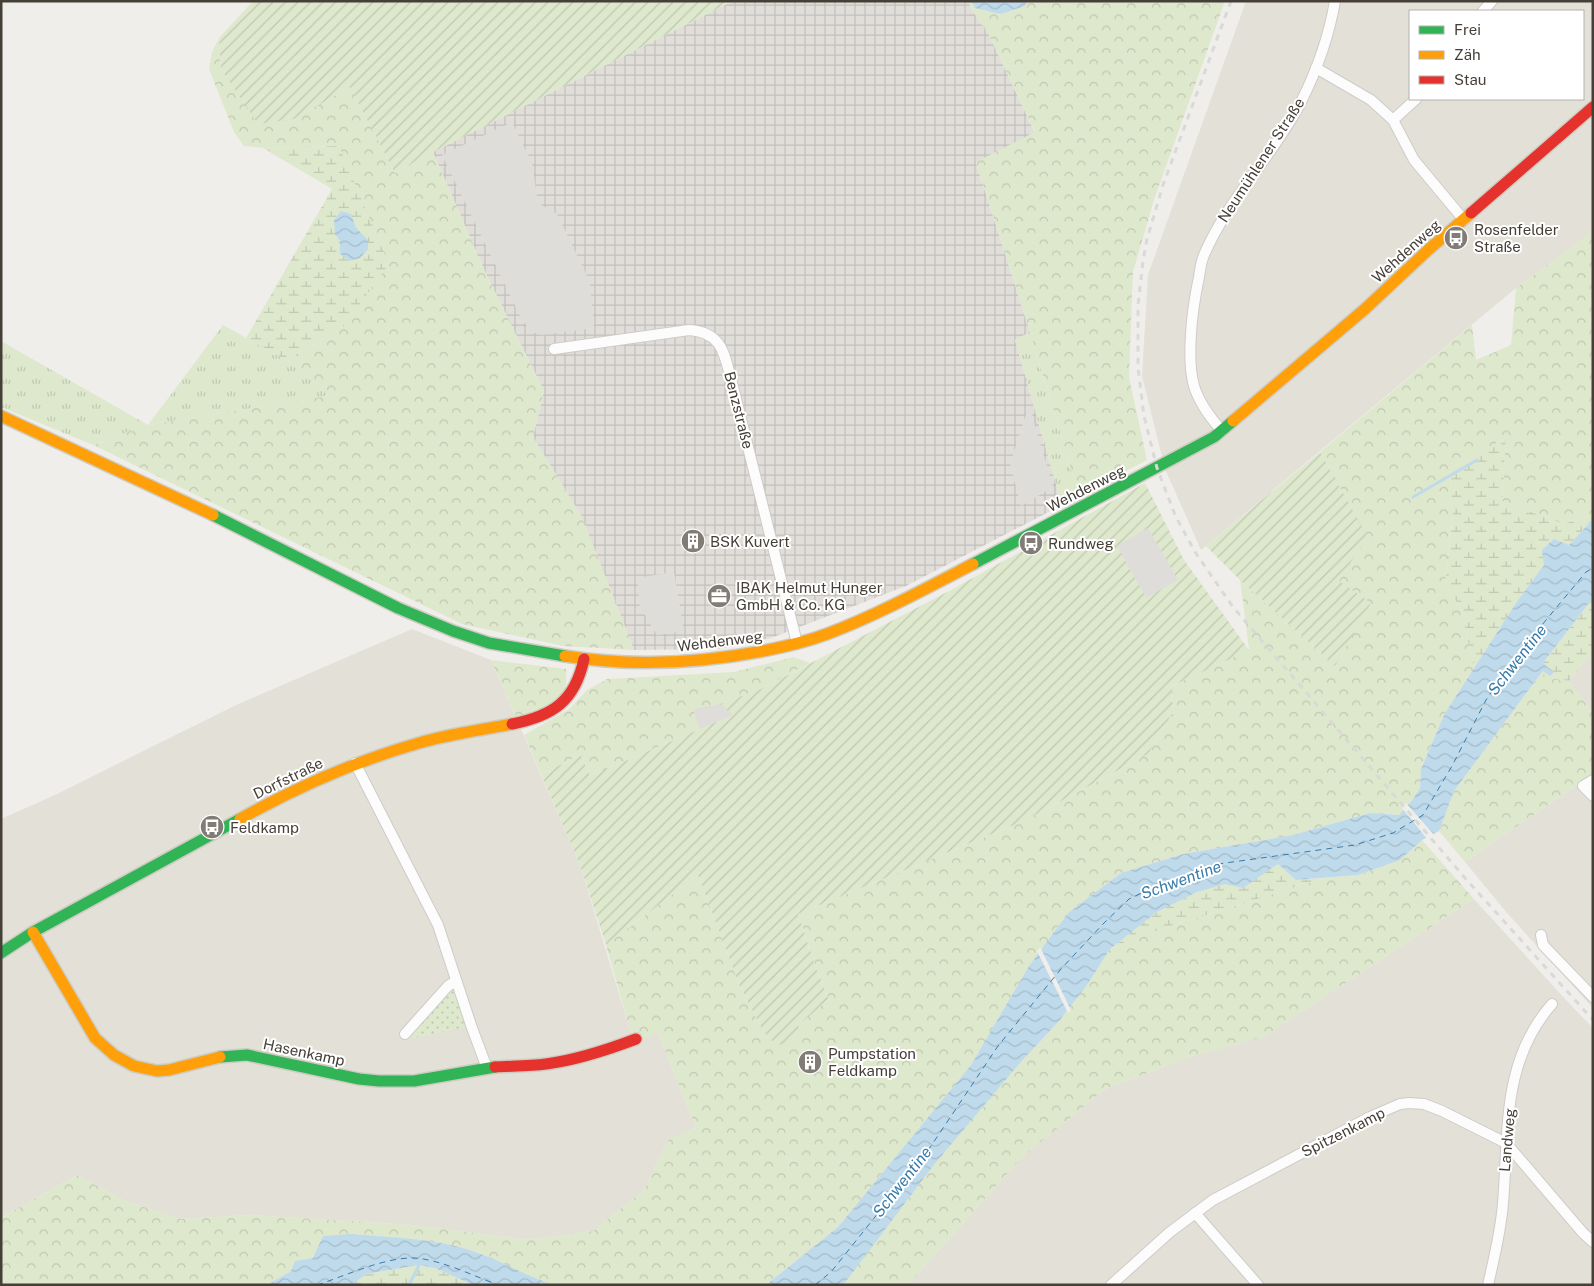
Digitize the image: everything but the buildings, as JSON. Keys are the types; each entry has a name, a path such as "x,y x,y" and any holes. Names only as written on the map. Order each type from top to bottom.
{"main road":[{"name":"Wehdenweg","path":"1,416 184,500 398,608 452,631 489,643 584,659 623,662 675,662 733,657 825,635 891,607 1164,465 1222,431 1365,309 1593,107"},
{"name":"Dorfstraße","path":"1,953 33,932 274,800 355,763 421,742 534,720 551,713 572,692 582,675 584,659"},
{"name":"Hasenkamp","path":"33,932 95,1038 109,1052 132,1066 150,1070 167,1070 226,1055 248,1054 359,1079 414,1081 487,1068 546,1064 574,1059 604,1051 636,1038"}],"street":[{"name":"Neumühlener Straße","path":"1222,431 1200,402 1192,383 1189,362 1192,309 1203,257 1229,208 1295,112 1316,68 1332,19 1335,1"},
{"path":"1316,68 1371,100 1393,120 1414,160 1464,220"},
{"path":"1393,120 1415,100"},
{"name":"Benzstraße","path":"554,349 688,330 701,331 712,336 721,346 797,643"},
{"path":"355,763 438,925 487,1068"},
{"path":"1593,780 1583,786 1593,796"},
{"path":"1541,935 1543,945 1593,997"},
{"path":"405,1034 448,986 456,981"},
{"name":"Landweg","path":"1488,1285 1500,1231 1504,1202 1506,1143 1514,1079 1528,1036 1552,1004"},
{"name":"Spitzenkamp","path":"1111,1285 1170,1232 1213,1200 1370,1117 1400,1104 1424,1104 1506,1143 1583,1234 1593,1242"},
{"path":"1195,1213 1258,1285"}],"shaded area":[{"path":"733,1 968,1 989,35 1035,133 976,163 1030,332 1015,340 1062,505 906,586 771,638 720,649 634,650 582,517 533,437 544,391 486,274 433,152"},
{"path":"1246,1 1593,1 1593,232 1516,288 1201,550 1165,469 1142,376 1148,275"},
{"path":"512,122 532,163 538,203 557,214 590,282 594,328 541,335 530,331 520,316 442,155"},
{"path":"1029,405 1053,487 1021,506 1010,464"},
{"path":"1148,528 1178,580 1146,598 1117,546"},
{"path":"674,572 684,631 657,635 640,607 637,578"},
{"path":"412,629 491,660 580,865 631,1033 658,1033 696,1128 668,1140 644,1190 593,1231 529,1240 413,1225 249,1215 180,1219 123,1200 77,1175 1,1218 1,819 57,794 234,706"},
{"path":"1593,651 1593,713 1569,681"},
{"path":"720,704 733,715 700,729 693,709"},
{"path":"1593,774 1593,1008 1507,913 1465,862"},
{"path":"1474,899 1593,1028 1593,1285 908,1285 1020,1159 1105,1089 1192,1056 1263,1037"}],"green space":[{"path":"253,1 733,1 395,173 350,87 294,119 258,124 221,69 219,38"},
{"path":"968,1 971,1 975,8 1025,6 1027,1 1225,1 1154,200 1133,272 1129,377 1147,460 1079,495 976,162 1035,132 989,35"},
{"path":"219,38 221,69 294,119 350,87 395,173 433,152 486,274 544,391 533,437 582,517 634,650 563,646 462,624 93,445 148,425 334,395 286,360 343,327 340,146 263,148 244,146 234,132 209,69 212,52"},
{"path":"339,146 389,264 343,327 286,360 246,338 332,189 263,148","holes":["351,214 356,228 368,240 340,254 340,241"]},
{"path":"1593,232 1593,515 1563,524 1502,501 1506,438 1449,469 1453,513 1445,585 1461,608 1474,668 1445,713 1421,769 1420,788 1413,799 1399,815 1370,813 1293,835 1183,854 1121,873 1068,913 1029,966 971,1065 838,1227 766,1285 555,1285 539,1281 480,1253 435,1242 351,1234 313,1258 295,1261 291,1271 267,1285 1,1285 1,1218 77,1175 123,1200 180,1219 249,1215 413,1225 529,1240 593,1231 644,1190 668,1140 696,1128 658,1033 640,1041 631,1033 606,945 698,875 739,984 763,1031 797,1025 829,999 815,965 798,914 1026,820 1148,754 1173,712 1172,686 1249,649 1240,580 1335,666 1338,581 1366,536 1320,452 1472,325 1476,360 1511,345 1516,288"},
{"path":"223,325 286,360 335,395 148,425"},
{"path":"1030,332 1079,495 1062,505 1015,340"},
{"path":"1,341 148,425 93,445 1,407"},
{"path":"1506,438 1502,501 1563,524 1593,515 1593,519 1569,545 1544,565 1518,600 1474,668 1461,608 1445,585 1453,513 1449,469"},
{"path":"1320,452 1367,536 1339,581 1371,603 1335,666 1240,580 1206,546"},
{"path":"1145,483 1184,560 1249,650 1172,686 1173,712 1148,754 1026,820 798,914 829,1000 798,1025 800,1033 789,1044 776,1045 763,1031 739,984 698,875 606,945 580,865 541,774 581,755 590,776 700,729 693,709 720,704 761,689 951,590"},
{"path":"1589,603 1593,604 1593,651 1569,681 1539,676 1543,671 1554,672 1543,663"},
{"path":"793,657 810,663 761,689 720,704 693,709 700,729 590,776 581,755 541,774 524,735 569,709 587,690 607,679 734,672"},
{"path":"491,660 566,669 564,693 554,705 547,709 517,719"},
{"path":"1539,676 1569,681 1593,713 1593,774 1465,862 1439,831 1454,791"},
{"path":"1422,840 1474,899 1263,1037 1192,1056 1105,1089 1020,1159 908,1285 842,1285 933,1166 1019,1064 1059,1021 1087,985 1110,949 1167,927 1325,878 1358,875 1400,860"},
{"path":"1278,864 1296,880 1325,878 1167,927 1110,949 1157,912 1197,892 1225,883 1243,887"},
{"path":"453,987 467,1027 404,1040 448,989"},
{"path":"419,1265 435,1268 473,1285 352,1285 366,1274"}],"water":[{"path":"971,1 1027,1 1025,6 1001,14 975,8"},
{"path":"341,211 351,214 356,228 368,240 368,249 360,258 350,261 340,254 340,241 335,234 334,220"},
{"name":"Schwentine","path":"1593,519 1593,604 1589,603 1543,663 1554,672 1550,676 1543,671 1454,791 1439,831 1422,840 1400,860 1358,875 1296,880 1278,864 1243,888 1225,884 1197,892 1157,912 1110,949 1087,985 1059,1021 1019,1064 933,1166 842,1285 766,1285 838,1227 971,1065 1029,966 1068,913 1121,873 1183,854 1293,835 1370,813 1399,815 1420,788 1421,769 1445,713 1518,600 1544,565 1542,550 1554,539 1569,545"},
{"path":"351,1234 433,1242 465,1249 555,1285 473,1285 435,1268 419,1265 366,1274 352,1285 267,1285 291,1271 295,1261 313,1258 323,1236"}],"pier":[{"path":"1406,803 1435,836 1428,840 1402,808"},
{"path":"1040,947 1071,1010 1068,1013 1037,951"}],"waterway":[{"path":"1413,497 1477,460"},
{"path":"409,1285 419,1265 417,1263"}],"ferry route":[{"path":"815,1285 831,1272 927,1152 998,1046 1061,969 1129,899 1154,887 1218,864 1355,845 1393,833 1423,815 1452,766 1486,700 1517,655 1586,572 1593,568"},
{"path":"317,1285 378,1264 414,1258 434,1261 498,1285"}],"railway":[{"path":"1231,1 1163,185 1147,239 1143,261 1138,305 1138,367 1144,416 1157,468 1175,515 1195,552 1233,607 1465,878 1593,1020"}],"traffic: fast":[{"path":"973,564 1214,437 1233,421"},
{"path":"213,515 398,608 453,631 489,643 565,656"},
{"path":"1,953 33,932 240,819"},
{"path":"220,1057 247,1055 359,1079 379,1081 414,1081 495,1067"}],"traffic: slow":[{"path":"1233,421 1365,309 1471,213"},
{"path":"1,416 213,515"},
{"path":"565,656 616,662 692,661 783,647 820,637 846,627 973,564"},
{"path":"240,819 283,796 372,758 430,740 512,724"},
{"path":"33,932 95,1038 114,1055 134,1066 157,1071 169,1070 220,1057"}],"traffic: jam":[{"path":"1471,213 1593,107"},
{"path":"512,724 539,716 560,704 575,686 584,659"},
{"path":"495,1067 540,1065 569,1060 603,1051 636,1039"}],"place":[{"name":"Rosenfelder Straße","path":"1456,238"},
{"name":"BSK Kuvert","path":"693,541"},
{"name":"Rundweg","path":"1031,543"},
{"name":"IBAK Helmut Hunger GmbH & Co. KG","path":"719,596"},
{"name":"Feldkamp","path":"212,827"},
{"name":"Pumpstation Feldkamp","path":"810,1062"}]}
